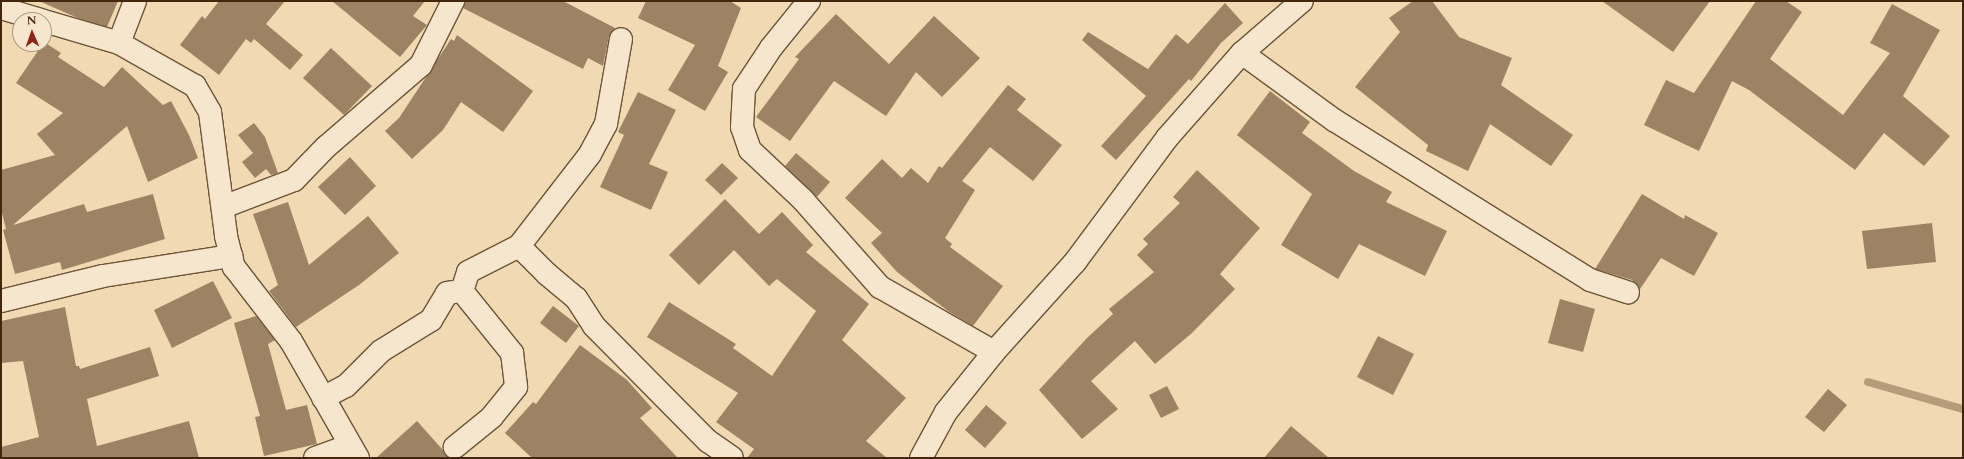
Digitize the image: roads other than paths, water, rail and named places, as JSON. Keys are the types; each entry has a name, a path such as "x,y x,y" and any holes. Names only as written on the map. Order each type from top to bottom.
{"street":[{"path":"120,43 135,1"},
{"path":"223,207 294,180 326,147 421,64 453,1"},
{"path":"809,1 771,48 744,89 742,127 750,150 803,200 880,287 994,352"},
{"path":"921,458 946,412 994,352 1075,262 1167,138 1242,53 1302,1"},
{"path":"1,8 15,12"},
{"path":"52,23 120,43 195,86 210,112 223,207 234,267 291,341 354,452 315,458"},
{"path":"462,291 468,272 519,246 590,154 606,124 621,39"},
{"path":"1242,53 1334,120 1590,280 1628,292"},
{"path":"519,246 547,274 576,298 594,326 708,441 732,458"},
{"path":"1,302 103,276 231,256"},
{"path":"323,398 346,386 381,350 431,320 448,293 462,291"},
{"path":"455,447 492,417 516,387 512,353 462,291"}],"waterway":[{"path":"1868,382 1963,409"}]}
